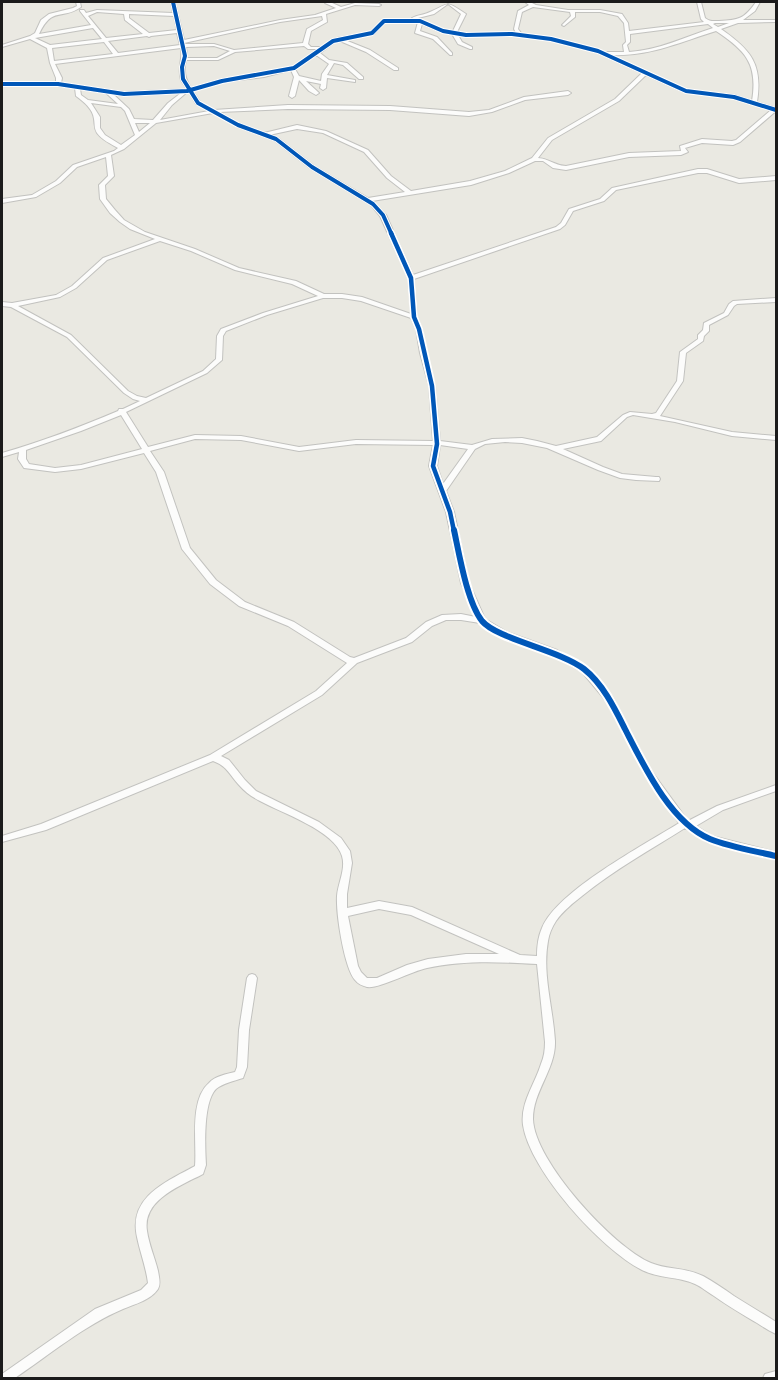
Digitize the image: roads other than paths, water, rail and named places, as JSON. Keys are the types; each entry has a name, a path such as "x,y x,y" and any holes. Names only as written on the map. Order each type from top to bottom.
{"street":[{"path":"173,2 185,56 183,79 188,91 198,103 238,125 276,139 307,163 368,200 383,215 411,278 414,317 419,329 432,386 437,444 432,463 443,490 465,583 482,621"},
{"path":"327,2 339,8"},
{"path":"52,63 181,44 324,14 357,2 378,3 382,21"},
{"path":"408,20 432,13 448,2 464,14 454,33"},
{"path":"699,2 702,17 734,39 748,55 758,87 754,103"},
{"path":"2,84 58,84 136,94 188,91 222,81 292,68 339,39 372,33 382,21 421,21 438,30 454,33 480,36 520,35 550,39 598,51 627,54 667,48 737,22 754,9 758,2"},
{"path":"78,3 117,55"},
{"path":"31,38 37,34 41,23 47,17 75,9 78,3"},
{"path":"520,35 516,29 520,11 529,3 572,11 595,10 622,16 628,33 628,42 625,46 627,54"},
{"path":"595,10 599,4"},
{"path":"85,15 97,11 175,15"},
{"path":"564,26 573,16 572,11"},
{"path":"126,12 128,19 147,36 148,50"},
{"path":"304,44 309,30 325,21 324,14"},
{"path":"421,21 417,32 435,38 450,54"},
{"path":"628,33 709,23 777,21"},
{"path":"2,46 94,26"},
{"path":"31,38 48,47 179,32"},
{"path":"454,33 460,43 470,48"},
{"path":"346,36 396,69"},
{"path":"339,39 363,49"},
{"path":"181,44 214,45 234,51"},
{"path":"184,59 218,58 234,51 304,44 310,48 323,48"},
{"path":"48,47 59,78 58,84"},
{"path":"598,51 688,92 734,97 776,110"},
{"path":"317,53 329,61 345,64 362,78"},
{"path":"299,78 324,86 325,76 332,65 329,61"},
{"path":"292,68 307,88 316,93"},
{"path":"534,159 549,139 617,100 645,73"},
{"path":"325,76 353,81"},
{"path":"292,96 299,78"},
{"path":"77,86 79,96 87,100 121,106"},
{"path":"2,201 15,201 34,196 58,182 75,166 109,156 155,122 171,104 188,91"},
{"path":"107,92 127,110 134,121 138,135"},
{"path":"134,121 155,122 213,111 312,107 394,108 469,114 490,111 524,99 568,93"},
{"path":"87,100 98,117 95,124 98,132 122,148"},
{"path":"368,200 482,180 507,172 534,159 544,160 555,167 566,168 629,155 681,153 685,152 682,147 702,141 733,143 776,110"},
{"path":"264,135 297,127 324,132 366,151 388,177 410,193"},
{"path":"109,156 111,176 102,188 104,200 130,227 159,240 190,248 238,269 300,283 322,296"},
{"path":"411,278 558,228 571,210 602,200 614,189 698,171 707,171 739,181 777,178"},
{"path":"2,304 44,301 58,296 74,287 103,261 159,240"},
{"path":"2,455 23,450 145,400 214,366 220,357 221,334 227,327 322,296 362,299 414,317"},
{"path":"654,416 658,414 680,381 683,352 701,340 701,335 706,331 706,324 728,314 731,305 735,302 746,299 777,300"},
{"path":"12,305 69,336 126,392 135,398 145,400"},
{"path":"121,410 146,449 165,486 183,544 213,582 242,604 291,624 354,662"},
{"path":"558,448 599,439 629,414 654,416 725,433 777,438"},
{"path":"23,450 22,459 27,466 55,470 81,467 195,437 241,438 299,449 356,442 473,447 485,442 520,440 558,448 617,475 656,479"},
{"path":"443,490 473,447"},
{"path":"2,838 43,827 213,758 319,693 354,662 409,640 429,624 445,617 461,616 482,621 504,634 554,652 585,670 610,700 647,771 687,825 710,839 777,855"},
{"path":"213,758 226,762 252,792 316,826 339,843 348,863 341,901 355,973 366,983 385,979 426,962 520,958 542,960"},
{"path":"777,788 720,808 687,825 603,874 551,918 546,929 542,960 550,1043 549,1058 530,1105 529,1119 530,1128 549,1174 601,1233 638,1262 660,1271 681,1273 697,1278 777,1328"},
{"path":"344,914 376,905 412,911 520,958"},
{"path":"6,1378 99,1313 145,1294 154,1285 140,1228 141,1216 147,1204 154,1197 198,1170 201,1165 199,1132 208,1093 214,1085 239,1075 243,1067 244,1030 252,978"},
{"path":"769,1378 777,1377"}]}
